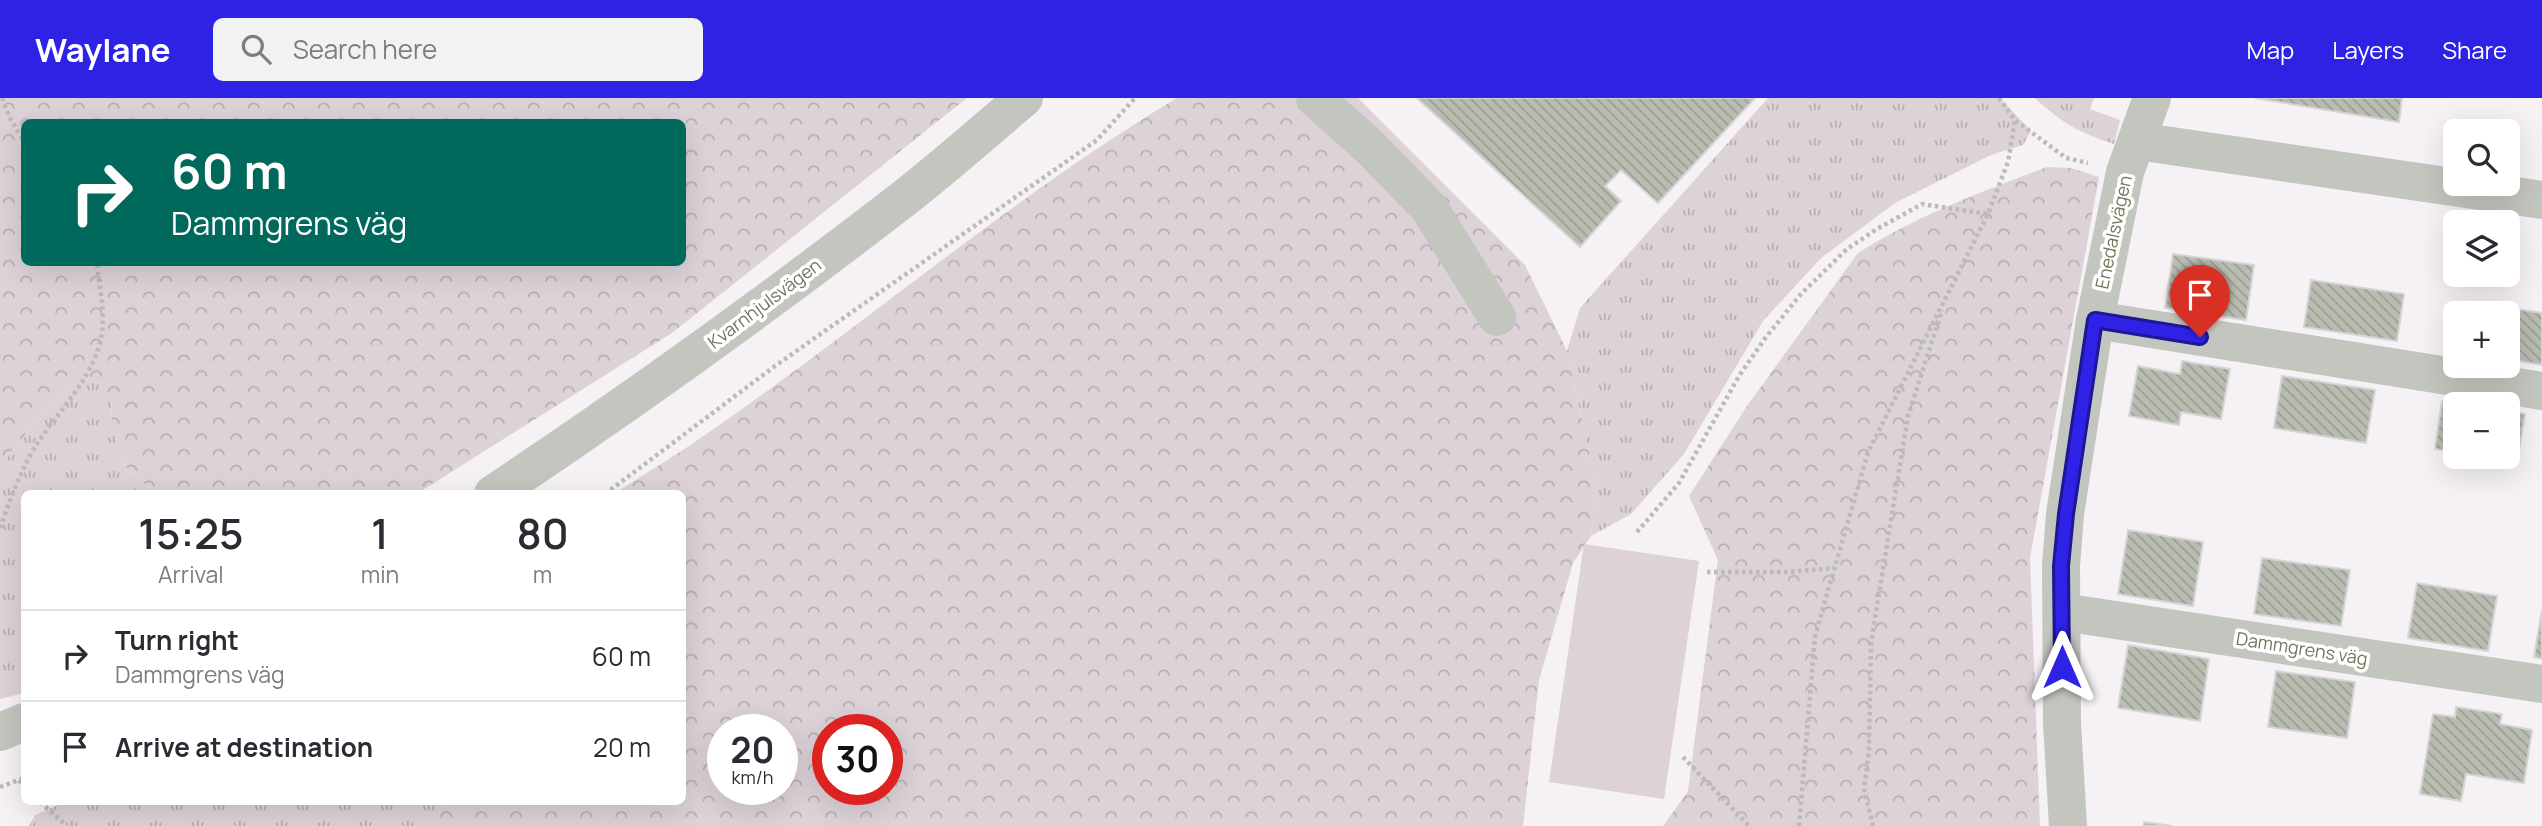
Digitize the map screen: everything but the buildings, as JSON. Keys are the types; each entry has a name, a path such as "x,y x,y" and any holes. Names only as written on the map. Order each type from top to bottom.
{"street":[{"name":"Kvarnhjulsvägen","path":"498,490 607,418 719,337 900,202 1024,98"},
{"path":"1314,98 1371,148 1429,208 1497,317"},
{"name":"Enedalsvägen","path":"2068,826 2062,723 2061,566 2066,514 2095,320 2125,172 2152,98"},
{"path":"2137,141 2542,200"},
{"path":"2095,320 2542,391"},
{"name":"Dammgrens väg","path":"2062,612 2542,684"},
{"path":"0,732 21,723"}],"path":[{"path":"2,98 21,137"},
{"path":"610,490 775,366 1097,140 1135,98"},
{"path":"1799,826 1815,636 1868,452 1988,214 2008,162 2015,120"},
{"path":"1637,532 1679,483 1739,376 1766,337 1801,294 1847,249 1922,204 1988,214"},
{"path":"0,528 12,495 37,445 70,402 90,369 100,342 103,309 98,266"},
{"path":"1873,826 1864,789 1869,751 1871,643 1908,416 1947,296"},
{"path":"1707,572 1787,572 1834,568"},
{"path":"1683,757 1749,826"},
{"path":"0,787 21,779"},
{"path":"44,805 68,826"}],"green space":[{"path":"0,98 967,98 672,333 423,490 152,490 125,466 111,425 112,400 99,384 84,381 66,388 42,413 0,467"},
{"path":"1177,98 1358,98 1525,265 1567,351 1596,485 1591,536 1573,563 1539,680 1523,826 437,826 442,805 686,805 686,490 620,490 697,441 767,391 998,219 1116,136"},
{"path":"1768,98 2000,98 2031,131 2023,145 1991,155 1895,203 1821,258 1763,321 1684,454 1631,514 1591,536 1596,485 1567,351 1580,308"},
{"path":"2035,98 2094,98 2090,109 2120,120 2114,144 2071,126"},
{"path":"2047,167 2071,168 2099,177 2030,558 2040,826 1663,826 1688,791 1718,560 1689,496 1747,406 1858,253 1926,216"},
{"path":"84,381 99,384 112,400 111,425 125,466 152,490 21,490 21,694 0,699 0,467 42,413 66,388"},
{"path":"1584,544 1699,561 1664,799 1549,782"},
{"path":"58,805 442,805 437,826 29,826 35,815"}],"route":[{"path":"2062,667 2061,566 2074,448 2095,320 2200,337"}]}
